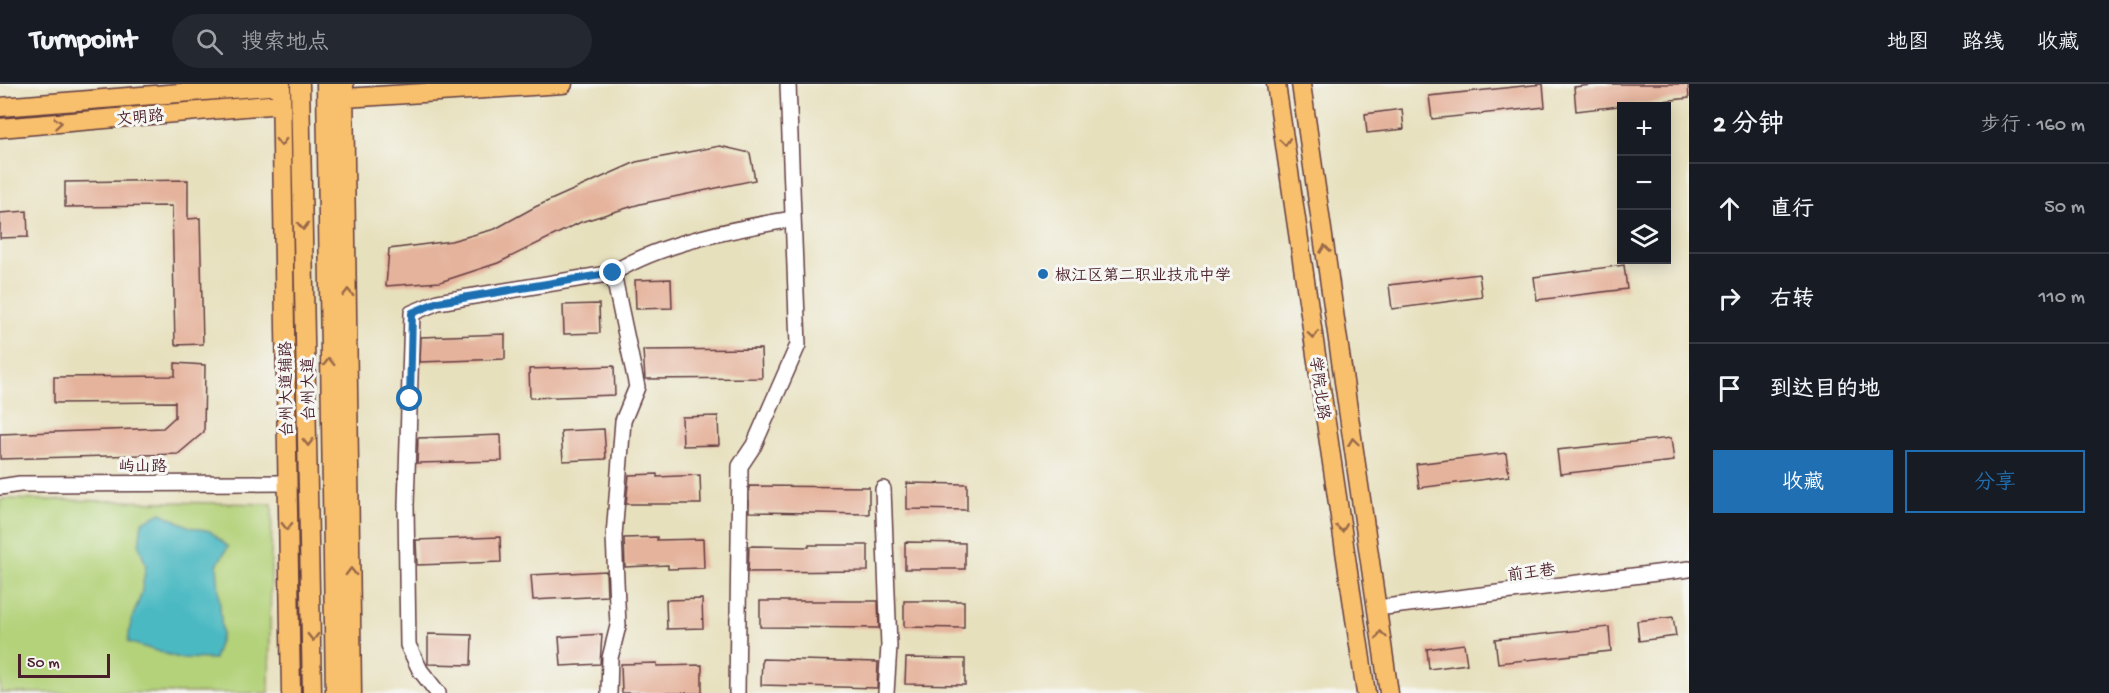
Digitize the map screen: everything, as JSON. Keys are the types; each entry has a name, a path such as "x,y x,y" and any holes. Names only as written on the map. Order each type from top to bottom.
{"main road":[{"name":"台州大道","path":"300,84 312,693"},
{"name":"台州大道","path":"326,84 335,693"},
{"path":"351,693 345,91 563,84"},
{"name":"学院北路","path":"1276,84 1366,693"},
{"name":"学院北路","path":"1301,84 1389,693"},
{"name":"文明路","path":"0,107 281,85"},
{"name":"台州大道辅路","path":"281,85 291,693"},
{"path":"230,89 239,100 230,108"},
{"name":"文明路","path":"0,128 281,104"}],"street":[{"path":"737,693 740,466 754,445 798,345 788,84"},
{"path":"438,693 420,670 408,645 406,516 412,313 438,302 613,273 637,257 723,234 793,219"},
{"path":"609,693 610,658 618,626 614,536 623,422 637,387 613,273"},
{"name":"屿山路","path":"0,487 20,484 286,483"},
{"path":"883,489 889,646 886,693"},
{"name":"前王巷","path":"1377,608 1689,569"}],"green space":[{"path":"3,499 272,504 269,693 0,693 0,501"}],"water":[{"path":"161,513 190,527 210,531 228,547 217,565 222,634 214,659 179,658 128,642 131,621 141,595 146,565 139,546 142,522"}],"building":[{"path":"1543,84 1545,107 1432,119 1429,96"},
{"path":"1600,84 1688,84 1689,98 1654,102 1617,102 1617,106 1576,111 1574,87"},
{"path":"1402,109 1404,129 1367,133 1365,114"},
{"path":"720,146 750,153 755,180 640,204 581,222 498,263 440,282 386,286 389,249 451,241 495,229 535,207 636,162"},
{"path":"188,180 188,219 200,218 203,344 175,345 172,206 65,207 65,182"},
{"path":"27,211 28,237 0,238 0,213"},
{"path":"1624,265 1627,289 1537,300 1534,277"},
{"path":"1479,274 1482,297 1392,309 1389,285"},
{"path":"671,279 672,308 636,309 635,280"},
{"path":"599,304 600,333 564,334 563,305"},
{"path":"505,334 505,359 420,362 421,337"},
{"path":"761,349 762,378 645,379 643,350"},
{"path":"175,363 205,365 204,432 178,454 0,459 0,434 163,428 175,417 175,402 54,403 54,377 175,376"},
{"path":"614,366 615,395 530,398 529,369"},
{"path":"718,416 719,445 683,446 682,417"},
{"path":"604,429 606,459 563,461 561,431"},
{"path":"501,435 502,461 417,463 418,438"},
{"path":"1671,438 1674,461 1560,474 1557,450"},
{"path":"1506,453 1509,476 1419,488 1416,464"},
{"path":"657,474 657,477 700,475 701,504 626,504 629,475"},
{"path":"907,483 967,484 967,510 907,509"},
{"path":"749,486 869,487 869,514 749,512"},
{"path":"500,537 501,562 417,565 416,540"},
{"path":"657,537 657,540 703,539 704,568 668,569 668,565 625,567 624,538"},
{"path":"905,542 965,543 965,569 905,569"},
{"path":"809,545 868,545 868,571 748,572 749,546 809,547"},
{"path":"606,571 607,596 533,600 531,575"},
{"path":"702,599 703,628 667,629 666,600"},
{"path":"760,601 878,601 879,628 760,627"},
{"path":"904,601 964,601 964,628 904,627"},
{"path":"1673,617 1676,636 1639,641 1637,621"},
{"path":"1609,627 1611,651 1498,663 1495,639"},
{"path":"428,634 472,635 471,665 428,664"},
{"path":"602,634 600,664 561,666 559,637"},
{"path":"1464,644 1467,664 1429,669 1427,649"},
{"path":"906,658 965,659 965,685 905,684"},
{"path":"762,659 878,662 877,688 761,685"},
{"path":"657,663 657,666 702,665 702,693 622,693 621,664"}],"place":[{"name":"椒江区第二职业技术中学","path":"1043,274"}],"route":[{"path":"410,399 412,313 438,302 484,296 540,283 613,273"}]}
